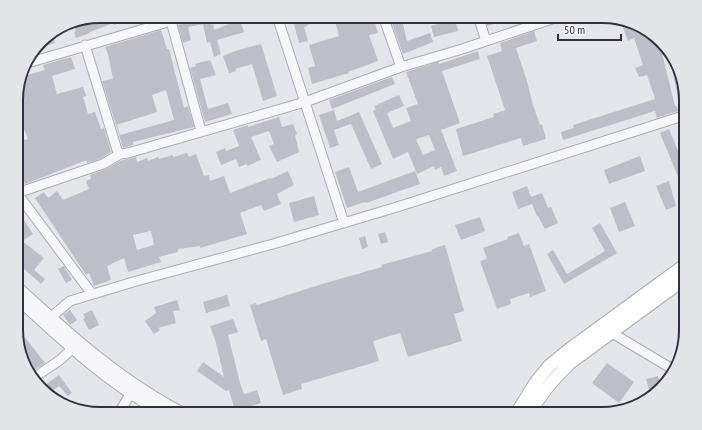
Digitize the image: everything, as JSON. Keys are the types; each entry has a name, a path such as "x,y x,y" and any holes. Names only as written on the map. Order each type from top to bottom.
{"main road":[{"path":"520,407 527,395 549,366 567,351 679,269"},
{"path":"534,407 557,376 570,363 679,283"}],"street":[{"path":"33,61 164,23"},
{"path":"172,23 201,131"},
{"path":"278,23 344,222"},
{"path":"385,23 401,67"},
{"path":"480,23 486,41"},
{"path":"23,191 103,164 120,154 128,153 305,102 401,67 540,23"},
{"path":"85,45 117,150 120,154"},
{"path":"50,318 70,301 344,222 679,117"},
{"path":"23,201 92,294"},
{"path":"23,293 79,343 146,392 172,407"},
{"path":"23,303 93,367 154,407"},
{"path":"612,333 670,367"},
{"path":"38,375 60,360 72,349"},
{"path":"122,407 131,393"}],"building":[{"path":"113,23 76,38 74,32 76,31 75,27 90,24"},
{"path":"185,23 211,23 211,25 213,24 214,30 232,23 241,23 244,32 217,40 221,54 214,57 210,42 207,43 203,24 188,27 191,40 183,43 178,25"},
{"path":"294,23 314,23 304,27 308,41 299,43"},
{"path":"336,23 375,23 378,33 369,35 378,61 348,72 349,73 312,84 308,68 315,66 309,45 339,36"},
{"path":"392,23 403,23 407,41 430,33 433,42 403,54"},
{"path":"441,23 456,23 458,31 434,37 431,26"},
{"path":"486,23 497,23 487,26"},
{"path":"623,26 641,33 657,45 661,51 675,106 677,106 678,111 657,118 655,111 563,140 561,132 574,128 573,125 655,99 647,75 639,77 635,68 643,65 634,38 628,41"},
{"path":"161,30 167,49 169,49 184,108 188,106 194,127 133,142 133,145 123,148 102,81 113,79 108,54 105,47","holes":["166,90 174,120 120,135 116,125 157,112 152,95"]},
{"path":"534,31 537,41 516,48 533,105 540,125 542,124 546,139 523,146 521,138 463,156 456,129 494,117 493,114 505,110 487,56 502,51 500,43"},
{"path":"54,38 55,43 45,46"},
{"path":"261,44 277,96 263,101 252,64 235,69 236,71 229,73 223,56"},
{"path":"478,51 480,59 442,71 460,123 441,130 457,171 444,176 441,167 435,170 434,166 417,174 408,152 393,159 373,111 376,110 374,106 399,95 404,106 387,113 393,128 411,121 406,108 418,104 406,72 438,62 439,64","holes":["429,135 435,150 423,155 416,139"]},
{"path":"71,57 75,69 52,76 57,94 83,87 86,96 83,97 88,114 95,112 101,129 104,128 111,152 100,159 87,163 87,161 84,161 25,184 23,179 23,140 28,139 23,127 24,90 27,75 45,70 43,65"},
{"path":"210,60 216,75 200,79 208,109 228,103 232,114 205,122 190,68 196,66 195,64"},
{"path":"392,77 395,84 332,109 329,100"},
{"path":"334,110 337,121 359,112 382,164 371,169 351,124 334,130 339,145 330,148 319,115"},
{"path":"279,117 282,127 293,124 297,134 295,135 299,152 277,162 269,146 274,144 269,131 251,137 261,160 247,166 247,164 239,167 236,159 221,165 216,152 225,148 226,151 239,146 233,130"},
{"path":"669,129 679,153 679,179 660,133"},
{"path":"187,153 189,157 196,154 204,176 209,175 210,181 224,176 230,193 270,178 271,179 288,171 294,185 277,194 281,204 264,211 261,205 240,213 247,234 200,248 200,246 178,249 178,252 159,257 161,262 128,272 124,258 107,266 111,280 94,286 89,273 86,275 35,198 44,192 48,198 57,191 63,200 89,189 86,181 91,179 90,175 106,169 122,160 136,157 137,162 147,158 148,161 158,157 159,159 173,155 173,157","holes":["151,231 154,245 137,250 133,235"]},
{"path":"640,156 645,171 609,184 604,170"},
{"path":"349,167 358,192 415,171 420,184 347,208 335,172"},
{"path":"669,181 676,206 666,210 656,186"},
{"path":"527,186 531,197 542,193 548,208 551,207 558,223 545,229 532,204 518,209 512,192"},
{"path":"314,196 319,215 294,222 289,203"},
{"path":"625,202 635,226 619,232 610,208"},
{"path":"480,217 485,231 461,240 455,225"},
{"path":"23,218 33,234 23,240"},
{"path":"600,223 617,253 564,284 547,254 553,250 567,274 605,251 592,228"},
{"path":"385,232 388,242 381,244 378,234"},
{"path":"519,233 524,246 529,244 546,291 530,297 529,293 510,299 511,304 497,309 480,261 487,259 483,248 508,239 507,237"},
{"path":"365,236 368,247 362,249 359,238"},
{"path":"23,242 44,258 34,270 45,279 41,284 23,268"},
{"path":"445,245 464,311 454,314 462,341 408,357 400,333 373,341 379,361 301,384 302,389 283,395 266,339 261,341 250,305 256,303 257,305 382,267 381,265 432,251 432,249"},
{"path":"64,266 72,280 66,283 58,269"},
{"path":"227,295 230,306 206,313 203,302"},
{"path":"177,300 180,310 173,311 176,323 158,328 160,330 154,334 145,321 156,313 154,307"},
{"path":"70,310 77,320 70,325 63,315"},
{"path":"92,310 99,325 89,330 83,319 85,318 83,314"},
{"path":"233,319 238,332 228,335 240,383 244,394 257,390 261,403 248,407 234,407 229,390 226,391 197,371 203,362 224,377 215,339 210,326"},
{"path":"24,335 45,363 34,370 29,360"},
{"path":"607,363 634,382 619,403 592,383"},
{"path":"59,375 72,393 68,396 59,386 52,390 46,385"},
{"path":"658,376 660,382 649,391 646,379"}]}
